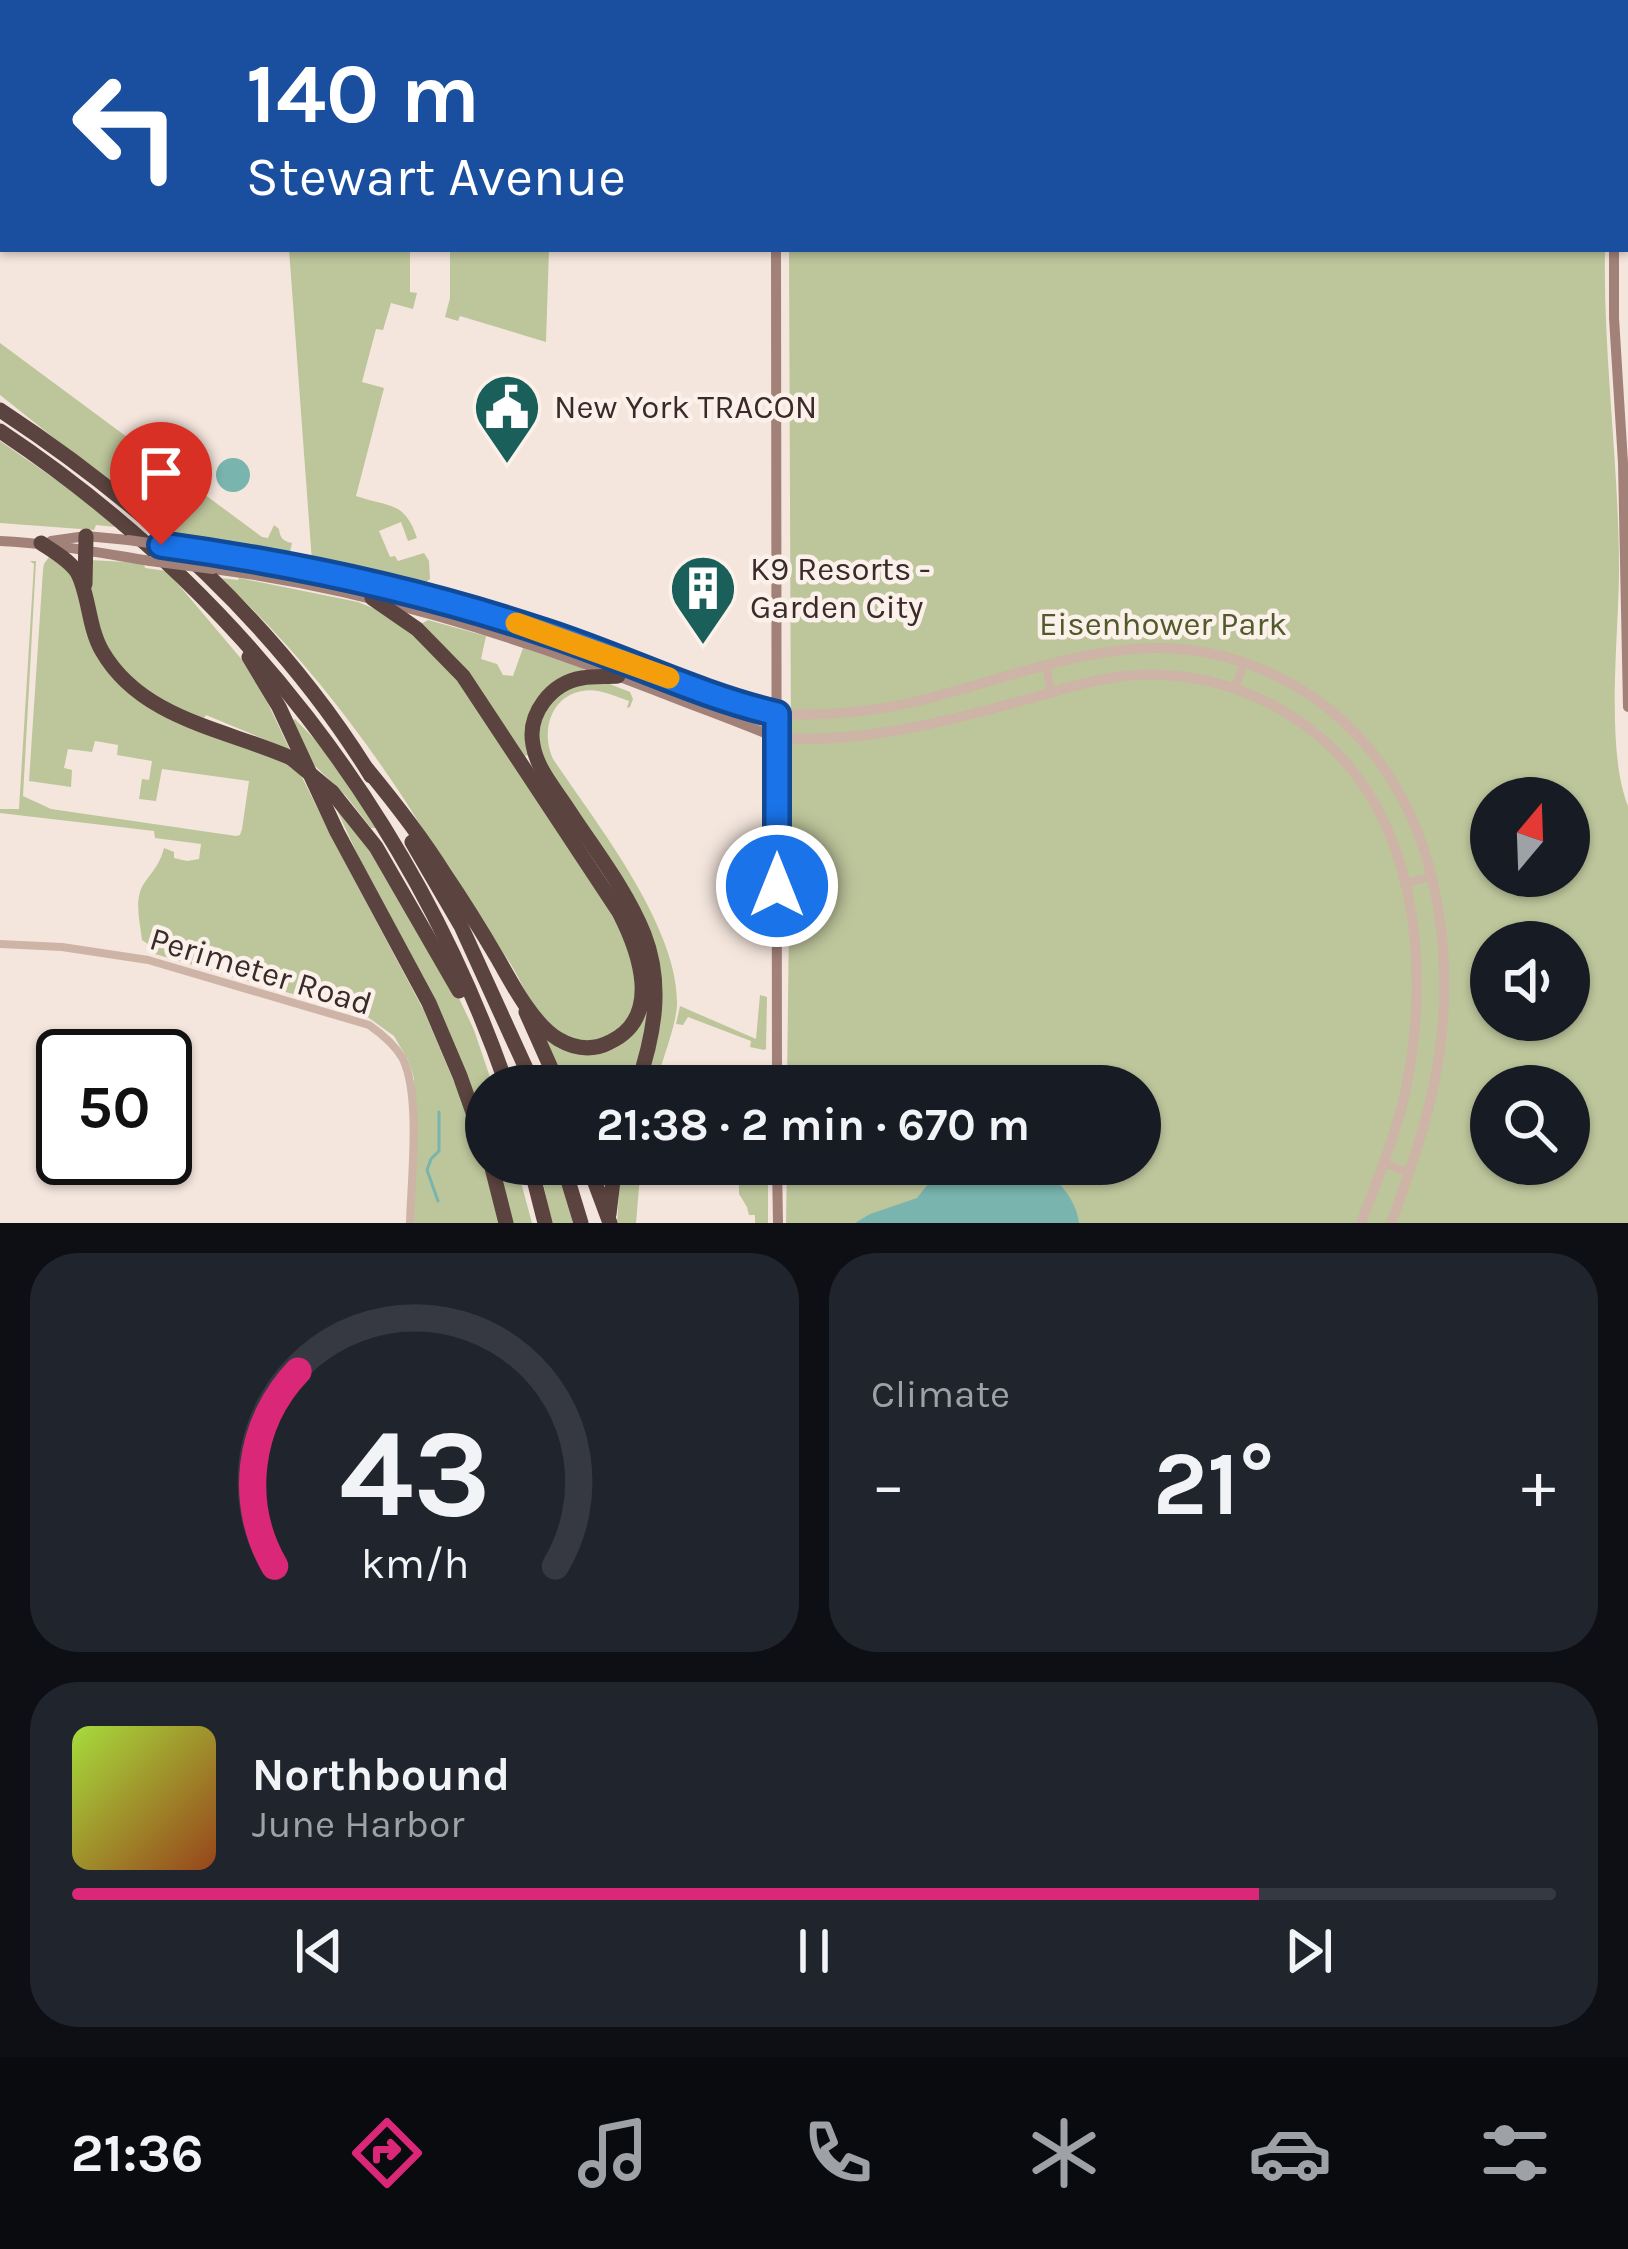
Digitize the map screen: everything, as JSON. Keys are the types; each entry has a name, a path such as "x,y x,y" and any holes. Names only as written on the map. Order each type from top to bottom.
{"highway":[{"path":"0,406 144,518 254,624 320,700 368,770 461,926 524,1065"},
{"path":"0,431 111,513 180,574 314,724 388,834 437,921 499,1065"},
{"path":"41,543 76,571 90,624 104,654 139,694 164,710 291,758 332,791 376,847 492,1045"},
{"path":"85,544 86,605"},
{"path":"368,770 405,814 516,990 550,1034 584,1048 608,1044 628,1030 640,1007 643,986 638,955 619,912 476,693 417,629 372,598"},
{"path":"229,624 279,707 338,832 421,987 465,1090"},
{"path":"619,676 577,679 554,691 540,706 532,736 538,763 617,884 649,950 655,1019 643,1065"},
{"path":"516,990 550,1065"},
{"path":"496,1185 506,1223"},
{"path":"535,1185 545,1223"},
{"path":"569,1185 581,1223"},
{"path":"596,1185 609,1220"},
{"path":"609,1220 613,1185"}],"main road":[{"path":"776,252 778,1065"},
{"path":"1614,252 1616,360 1626,462 1628,707"},
{"path":"0,541 85,544 128,540 325,571 544,632 777,714"},
{"path":"85,544 150,561 269,576 429,613 586,664 777,738"},
{"path":"429,597 429,613"},
{"path":"429,613 443,602"},
{"path":"524,642 544,632"},
{"path":"579,644 586,664"},
{"path":"777,1185 778,1223"}],"street":[{"path":"1616,360 1628,392"},
{"path":"777,714 836,714 918,701 1098,653 1154,648 1201,652 1244,663 1292,684 1340,718 1364,742 1403,799 1415,824 1440,916 1444,1001 1435,1081 1391,1223"},
{"path":"1235,688 1244,663"},
{"path":"1046,665 1051,692"},
{"path":"777,738 870,736 1133,675 1178,676 1235,688 1289,714 1341,757 1382,815 1405,883 1417,974 1404,1096 1361,1223"},
{"path":"865,710 863,730 870,736"},
{"path":"836,714 845,719 842,739"},
{"path":"1405,883 1431,877"},
{"name":"Perimeter Road","path":"0,944 62,947 148,960 369,1024 395,1048 410,1081 410,1223"},
{"path":"1384,1163 1409,1173"}],"green space":[{"path":"289,252 410,252 410,292 417,293 413,309 391,303 383,330 376,329 362,382 384,388 356,496 394,507 407,517 417,538 408,541 401,522 379,531 390,557 398,561 424,553 430,579 422,586 312,562"},
{"path":"450,252 549,252 546,342 460,316 458,321 445,317"},
{"name":"Eisenhower Park","path":"789,252 1605,252 1619,570 1615,723 1628,806 1628,1223 786,1223 787,1185 1161,1185 1161,1065 787,1065"},
{"path":"0,343 262,537 268,538 274,525 282,539 292,543 290,552 283,556 195,542 175,534 0,395"},
{"path":"0,441 116,527 96,525 94,530 0,523"},
{"path":"49,557 75,573 81,609 128,690 298,769 424,1011 465,1108 465,1185 490,1185 501,1223 414,1223 414,1078 394,1036 348,1010 148,952 139,918 141,888 164,848 174,852 174,858 187,861 199,859 201,844 155,838 154,831 0,813 0,809 19,809 34,564 30,561 36,561 23,796 51,809 236,836 242,829 249,781 162,769 156,801 139,799 142,779 149,780 152,761 117,755 118,745 95,741 92,752 68,749 64,768 72,770 71,787 29,781 44,564"},
{"path":"90,560 144,563 145,568 167,571 254,674 290,750 186,711 136,682 101,637 91,597"},
{"path":"220,578 358,602 395,617 451,667 625,934 636,995 632,1014 620,1030 602,1040 582,1042 562,1036 545,1022 365,742 296,656"},
{"path":"428,620 486,636 481,659 497,664 503,675 513,676 523,648 585,669 547,689 530,754 525,756 468,672 421,624"},
{"path":"607,683 630,692 633,699 627,708 629,701 600,692 571,695 555,709 548,739 553,759 612,844 665,943 677,1005 661,1065 644,1065 658,967 540,751 540,727 548,705 565,688"},
{"path":"295,719 321,746 377,828 371,828 313,764"},
{"path":"330,795 355,826 450,979 474,1030 486,1065 465,1065 465,1088"},
{"path":"760,995 767,997 764,1050 688,1017 683,1025 676,1024 680,1006 756,1039"},
{"path":"646,1007 652,1008 637,1065 556,1065 542,1034 606,1049"},
{"path":"501,1185 522,1185 532,1223 511,1223"},
{"path":"544,1185 562,1185 575,1223 552,1223"},
{"path":"620,1185 639,1185 636,1223 617,1223"},
{"path":"739,1185 768,1185 768,1223 755,1223 755,1215 749,1215"}],"water":[{"path":"233,458 245,463 250,475 245,487 233,492 221,487 216,475 221,463"},
{"path":"927,1185 1061,1185 1079,1223 855,1223 917,1198"}],"waterway":[{"path":"438,1201 427,1170 439,1151 439,1112"}],"slow traffic":[{"path":"516,623 669,678"}],"place":[{"name":"New York TRACON","path":"507,466"},
{"name":"K9 Resorts - Garden City","path":"703,647"}],"route":[{"path":"161,545 325,571 429,597 777,714 777,886"}]}
